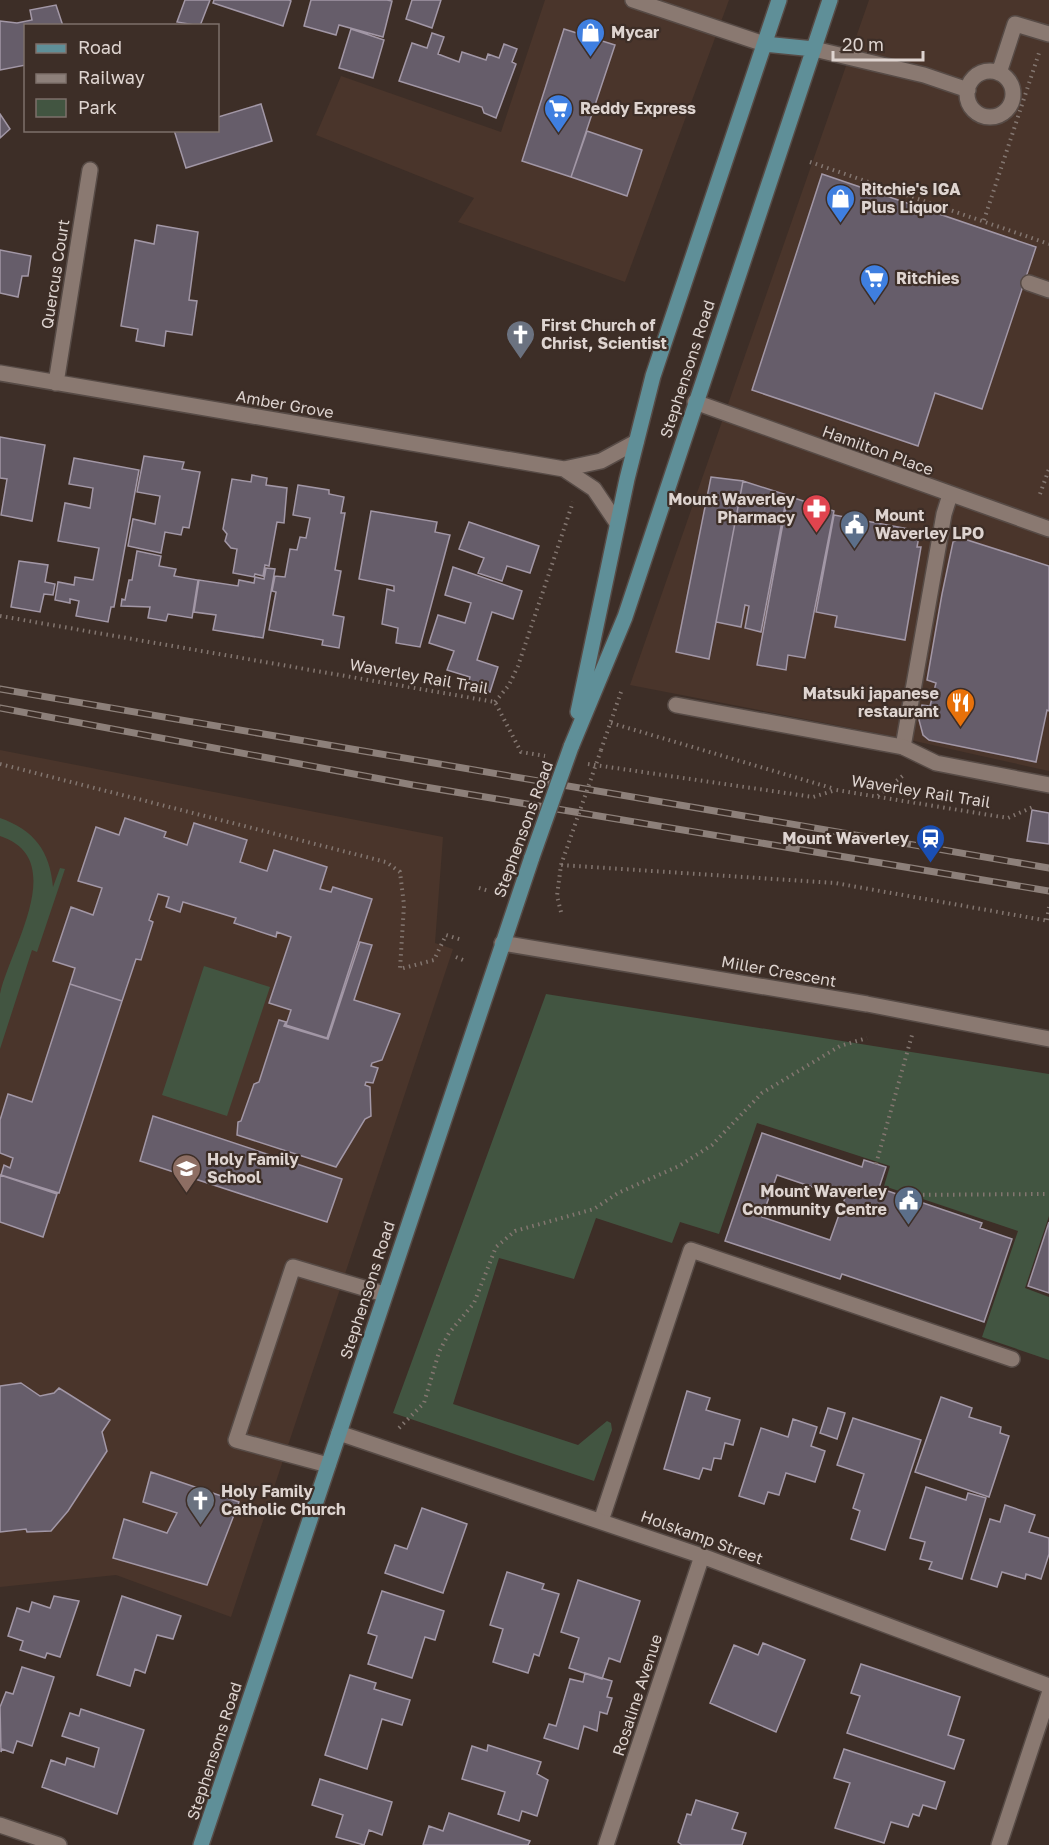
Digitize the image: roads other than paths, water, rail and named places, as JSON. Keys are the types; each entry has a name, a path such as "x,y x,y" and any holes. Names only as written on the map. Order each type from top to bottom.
{"main road":[{"name":"Stephensons Road","path":"571,747 617,523 653,376 779,0"},
{"name":"Stephensons Road","path":"201,1845 502,943 571,747 625,617 830,0"},
{"path":"764,44 814,49"}],"street":[{"path":"633,0 764,44"},
{"path":"999,74 1015,24 1047,34"},
{"path":"814,49 924,75 968,90"},
{"path":"983,73 999,74 1006,78 1013,92 1013,101 1004,113 986,117 979,114 969,101 968,90 971,82 983,73"},
{"name":"Quercus Court","path":"56,383 90,170"},
{"path":"1029,283 1049,290"},
{"name":"Amber Grove","path":"0,374 564,469 601,461 636,442"},
{"name":"Hamilton Place","path":"695,402 1049,529"},
{"name":"Amber Grove","path":"564,469 594,489 617,523"},
{"path":"903,747 950,495"},
{"path":"676,705 903,747 936,763 1049,785"},
{"name":"Miller Crescent","path":"502,943 1049,1039"},
{"path":"601,1521 691,1250 1012,1359"},
{"path":"328,1464 236,1440 293,1267 384,1294"},
{"name":"Holskamp Street","path":"339,1433 702,1556 1049,1686"},
{"name":"Rosaline Avenue","path":"606,1845 702,1556"},
{"path":"999,1845 1049,1694"},
{"path":"0,1825 59,1845"}],"railway":[{"path":"0,689 1049,868"},
{"path":"0,708 413,785 1049,891"}],"place":[{"name":"Mycar","path":"590,58"},
{"name":"Reddy Express","path":"559,134"},
{"name":"Ritchie's IGA Plus Liquor","path":"840,224"},
{"name":"Ritchies","path":"875,304"},
{"name":"First Church of Christ, Scientist","path":"520,360"},
{"name":"Mount Waverley Pharmacy","path":"816,534"},
{"name":"Mount Waverley LPO","path":"854,550"},
{"name":"Matsuki japanese restaurant","path":"960,728"},
{"name":"Mount Waverley","path":"930,864"},
{"name":"Holy Family School","path":"186,1194"},
{"name":"Mount Waverley Community Centre","path":"908,1226"},
{"name":"Holy Family Catholic Church","path":"200,1526"}]}
